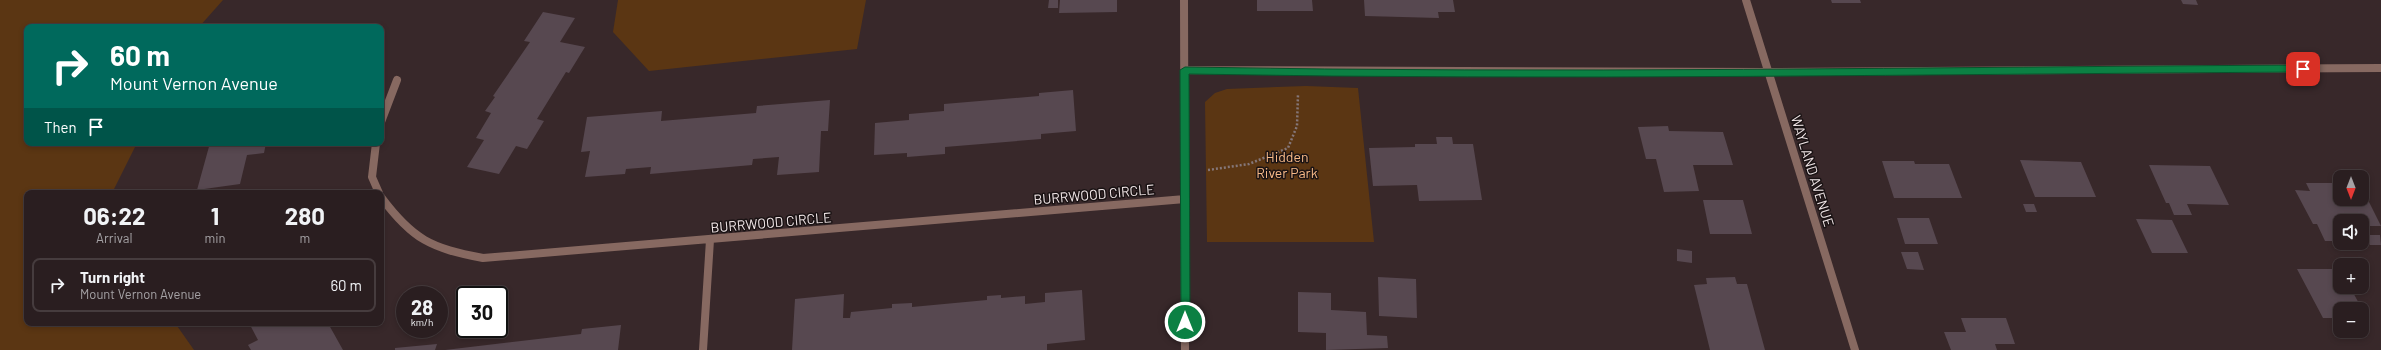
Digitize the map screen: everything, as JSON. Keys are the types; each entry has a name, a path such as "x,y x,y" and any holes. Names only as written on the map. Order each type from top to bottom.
{"street":[{"path":"1184,0 1185,350"},
{"name":"WAYLAND AVENUE","path":"1746,0 1855,350"},
{"path":"1185,70 1296,72 1768,72 2381,68"},
{"path":"384,114 397,80"},
{"path":"376,146 372,177 377,190"},
{"name":"BURRWOOD CIRCLE","path":"384,201 396,218 418,239 450,252 483,258 1185,199"},
{"path":"703,350 710,240"}],"path":[{"path":"1185,170 1230,170 1267,159 1288,148 1297,126 1296,72"}],"green space":[{"path":"0,0 223,0 202,24 24,24 24,146 136,146 114,190 24,190 24,326 177,326 194,350 0,350"},
{"path":"618,0 866,0 857,49 649,71 613,32"},
{"name":"Hidden River Park","path":"1306,86 1358,88 1374,242 1207,242 1205,102 1215,93 1227,89"}],"building":[{"path":"1049,0 1058,0 1058,8 1048,8"},
{"path":"1060,0 1117,0 1117,12 1059,13"},
{"path":"1257,0 1312,0 1313,11 1257,11"},
{"path":"1364,0 1453,0 1455,12 1438,12 1439,18 1365,16"},
{"path":"1831,0 1860,0 1861,3 1832,3"},
{"path":"2181,0 2196,0 2198,5 2183,4"},
{"path":"543,12 575,18 560,42 585,47 569,73 566,72 537,119 544,121 527,149 516,146 499,174 467,167 484,140 476,138 491,113 485,111 495,97 493,96 530,42 524,41"},
{"path":"1073,90 1076,131 1041,134 1041,139 945,147 945,154 907,157 907,153 874,155 875,123 909,120 909,114 944,111 944,104 1039,96 1039,93"},
{"path":"830,100 828,131 821,131 819,172 777,175 779,157 753,159 752,165 650,174 651,167 626,169 625,174 585,177 590,151 581,152 587,117 662,111 661,121 756,113 757,106"},
{"path":"1668,126 1669,131 1723,132 1733,165 1693,165 1699,191 1664,192 1656,159 1646,159 1638,127"},
{"path":"1436,137 1452,137 1453,144 1473,144 1482,200 1419,201 1417,185 1373,186 1369,148 1415,147 1415,144 1437,144"},
{"path":"209,146 265,146 264,153 247,155 240,184 197,190"},
{"path":"2020,160 2081,162 2096,197 2035,197"},
{"path":"1882,161 1914,161 1915,164 1949,164 1962,198 1894,198"},
{"path":"2149,165 2210,166 2229,205 2187,204 2192,215 2174,215 2169,203 2166,203"},
{"path":"2306,183 2333,183 2333,206 2369,206 2369,202 2381,226 2369,226 2369,214 2333,214 2333,241 2325,241 2317,224 2313,224 2295,190 2310,191"},
{"path":"1703,200 1743,200 1752,234 1710,234"},
{"path":"2023,204 2034,204 2037,212 2026,212"},
{"path":"1897,218 1929,218 1938,244 1905,244"},
{"path":"2136,219 2172,220 2188,253 2152,253"},
{"path":"2369,235 2380,235 2381,245 2370,245"},
{"path":"1677,249 1692,251 1692,263 1677,261"},
{"path":"1901,252 1918,252 1924,270 1907,269"},
{"path":"2297,269 2333,269 2333,294 2354,294 2358,302 2333,302 2333,318 2323,318"},
{"path":"1378,277 1416,279 1417,318 1379,316"},
{"path":"1735,277 1737,284 1747,284 1765,350 1710,350 1694,285 1707,284 1706,278"},
{"path":"1082,290 1085,340 1047,344 1047,350 792,350 795,299 844,294 843,318 850,318 851,312 892,308 892,304 912,303 912,307 987,300 987,296 1001,295 1001,298 1025,296 1025,304 1045,302 1045,293"},
{"path":"1298,292 1331,293 1331,310 1366,312 1367,335 1387,336 1388,348 1326,350 1326,333 1298,332"},
{"path":"1961,318 2006,318 2015,344 1995,344 1997,350 1951,350 1944,332 1966,332"},
{"path":"621,325 618,350 445,350 581,334 582,329"},
{"path":"251,326 330,326 343,350 251,350 248,345 258,340"},
{"path":"437,344 435,350 395,350 395,348"}],"route":[{"path":"1185,322 1185,70 1296,72 1768,72 2303,69"}]}
